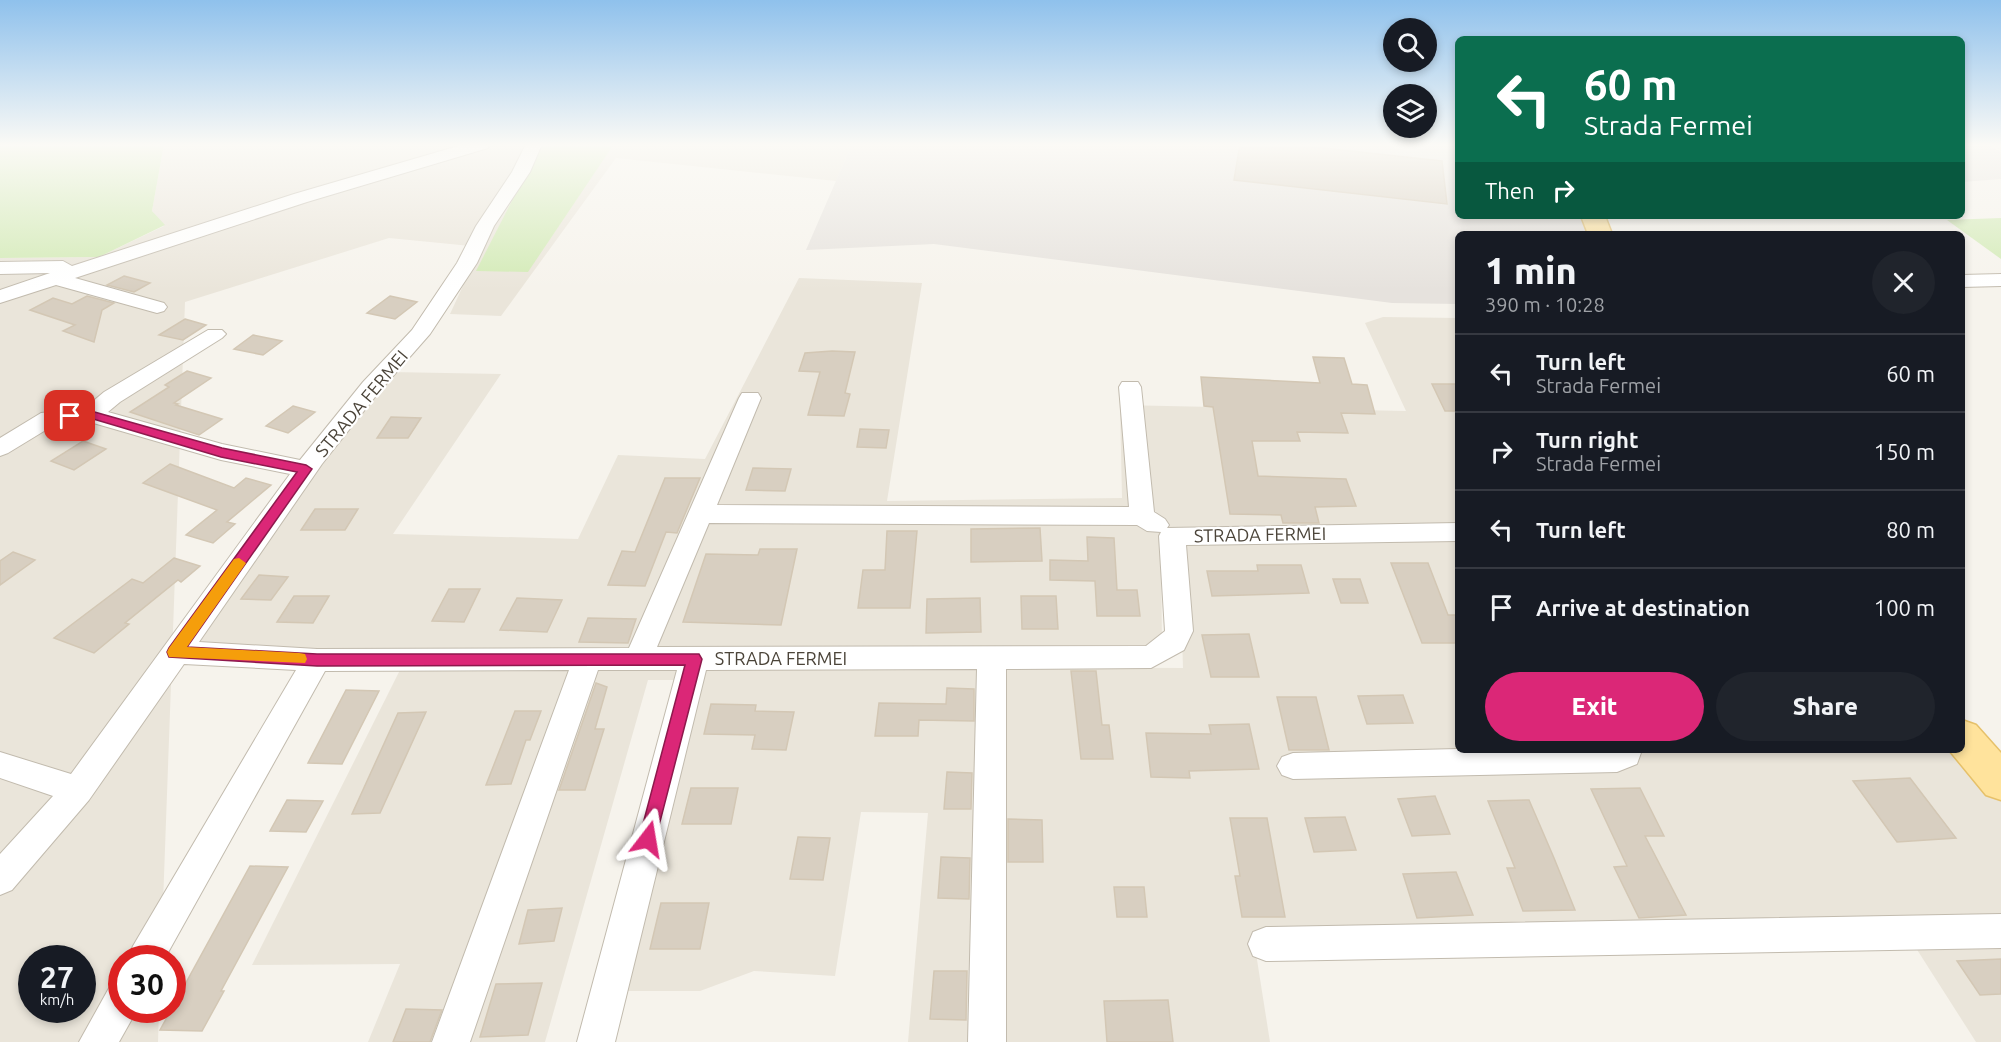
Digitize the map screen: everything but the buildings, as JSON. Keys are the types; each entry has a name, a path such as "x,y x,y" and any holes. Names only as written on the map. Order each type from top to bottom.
{"main road":[{"path":"1965,740 2001,782"}],"street":[{"path":"0,297 313,193"},
{"name":"STRADA FERMEI","path":"175,652 306,469 371,387 419,334 467,263 485,226 507,193"},
{"path":"0,268 90,266"},
{"path":"54,278 157,307"},
{"path":"1965,281 2001,280"},
{"path":"91,415 112,397 215,334"},
{"path":"1130,387 1142,516"},
{"path":"638,659 750,398"},
{"path":"0,448 49,418 91,415 221,452 306,469"},
{"path":"700,514 1142,516 1172,536"},
{"name":"STRADA FERMEI","path":"175,652 317,660 1151,657 1174,642 1179,631 1172,536 1455,532"},
{"path":"0,879 78,790 175,652"},
{"path":"987,1042 992,657"},
{"path":"451,1042 496,910 588,659"},
{"path":"596,1042 694,659"},
{"path":"153,945 317,660"},
{"path":"1293,766 1617,759 1626,753"},
{"path":"0,765 78,790"},
{"path":"1266,944 2001,931"},
{"path":"98,1042 109,1023"}],"shaded area":[{"path":"155,193 591,193 501,316 450,314 481,247 389,238 185,302 161,945 108,945 108,1023 159,1023 158,1042 0,1042 0,258 99,257 164,226 152,211"},
{"path":"831,193 1455,193 1455,219 1584,219 1588,231 1455,231 1455,304 1392,303 934,244 806,250"},
{"path":"799,278 922,283 887,501 1122,498 1120,405 1406,411 1365,323 1383,317 1455,318 1455,529 1161,531 1162,650 179,653 390,372 501,374 393,534 578,539 618,455 705,459"},
{"path":"1455,539 1455,753 1961,753 2001,801 2001,1042 1976,1042 1907,934 1255,947 1270,1042 908,1042 928,813 861,812 835,976 754,971 700,991 621,991 699,680 648,680 545,1042 368,1042 400,964 252,965 403,664 1183,668 1179,541"}],"green space":[{"path":"0,193 155,193 152,211 165,225 99,257 0,258"},
{"path":"516,193 581,193 528,272 476,271"},
{"path":"2001,218 2001,259 1965,231 1947,220"}],"slow traffic":[{"path":"239,563 175,652 299,659"}],"route":[{"path":"70,416 91,415 221,452 306,469 175,652 317,660 694,659 648,839"}]}
